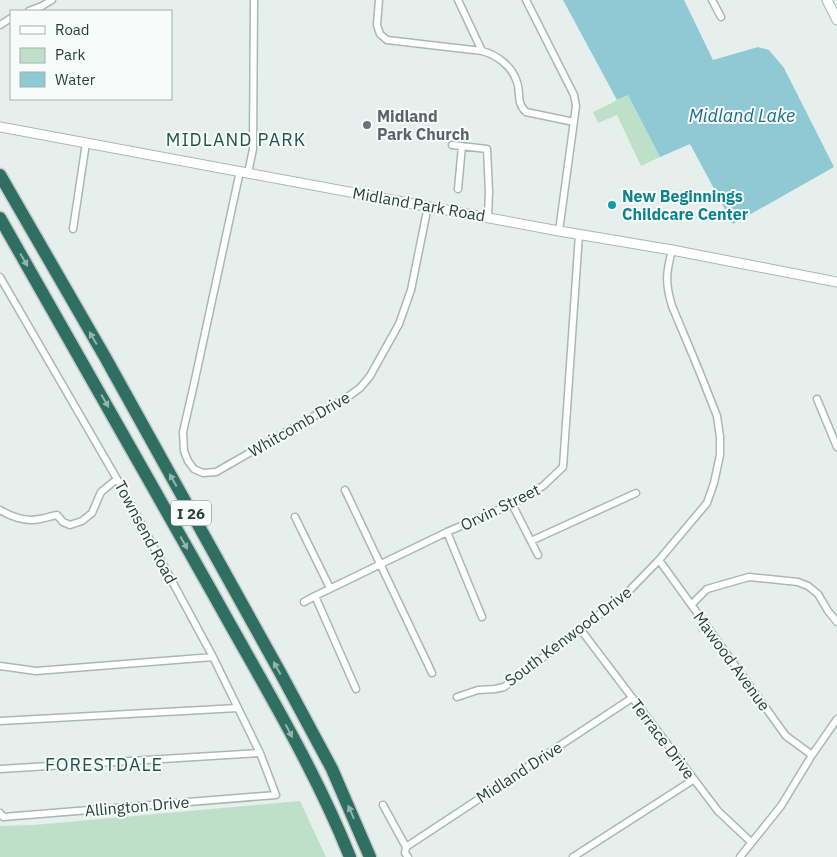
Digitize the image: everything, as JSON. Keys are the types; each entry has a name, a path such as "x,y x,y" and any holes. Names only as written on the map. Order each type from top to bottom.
{"highway":[{"name":"I 26","path":"0,175 281,674 332,769 370,857"},
{"name":"I 26","path":"0,218 109,407 290,732 335,821 350,857"}],"street":[{"path":"32,10 52,0"},
{"name":"Whitcomb Drive","path":"254,0 253,149 244,172 183,432 184,451 194,469 204,473 216,472 360,388 370,376 398,324 411,290 428,206"},
{"path":"379,0 377,26 380,34 387,40 482,51 492,54 508,66 517,82 521,108 526,112 574,122"},
{"path":"458,0 482,51"},
{"path":"526,0 574,95 576,106 559,230"},
{"path":"712,0 721,17"},
{"path":"826,0 837,20"},
{"name":"Midland Park Road","path":"0,127 837,282"},
{"path":"73,229 86,143"},
{"path":"452,145 487,149 488,217"},
{"path":"458,189 462,146"},
{"name":"Orvin Street","path":"304,602 447,532 512,504 543,486 563,468 579,234"},
{"name":"South Kenwood Drive","path":"457,697 478,690 504,687 581,630 624,596 659,560 707,503 714,483 720,455 720,437 717,416 669,297 666,283 672,250"},
{"name":"Townsend Road","path":"0,277 117,479 213,657 260,753 276,795"},
{"path":"817,399 837,447"},
{"path":"0,510 26,519 38,519 57,515 63,522 70,525 82,521 92,513 101,492 117,479"},
{"path":"345,490 432,673"},
{"path":"531,541 636,493"},
{"path":"512,504 538,555"},
{"path":"295,517 330,588"},
{"path":"447,532 482,617"},
{"name":"Mawood Avenue","path":"659,560 786,736 812,755"},
{"path":"692,604 708,589 749,577 798,582 808,586 818,594 837,622"},
{"path":"314,596 356,689"},
{"name":"Terrace Drive","path":"581,630 718,811 751,842"},
{"path":"0,666 36,671 213,657"},
{"name":"Midland Drive","path":"406,847 632,698"},
{"path":"0,721 238,708"},
{"path":"740,857 781,806 812,755 837,719"},
{"path":"0,769 260,753"},
{"path":"573,857 694,780"},
{"name":"Allington Drive","path":"0,814 3,817 276,795"},
{"path":"383,805 406,847 408,857"}],"green space":[{"path":"628,95 660,157 641,166 617,115 598,123 593,112"},
{"path":"300,801 326,857 0,857 0,826 34,825"}],"water":[{"name":"Midland Lake","path":"563,0 684,0 713,60 758,47 769,50 784,68 834,167 733,224 690,144 660,157 628,95 617,100"}],"place":[{"name":"Midland Park Church","path":"367,125"},
{"name":"New Beginnings Childcare Center","path":"612,205"}],"district":[{"name":"MIDLAND PARK","path":"236,139"},
{"name":"FORESTDALE","path":"104,764"}]}
